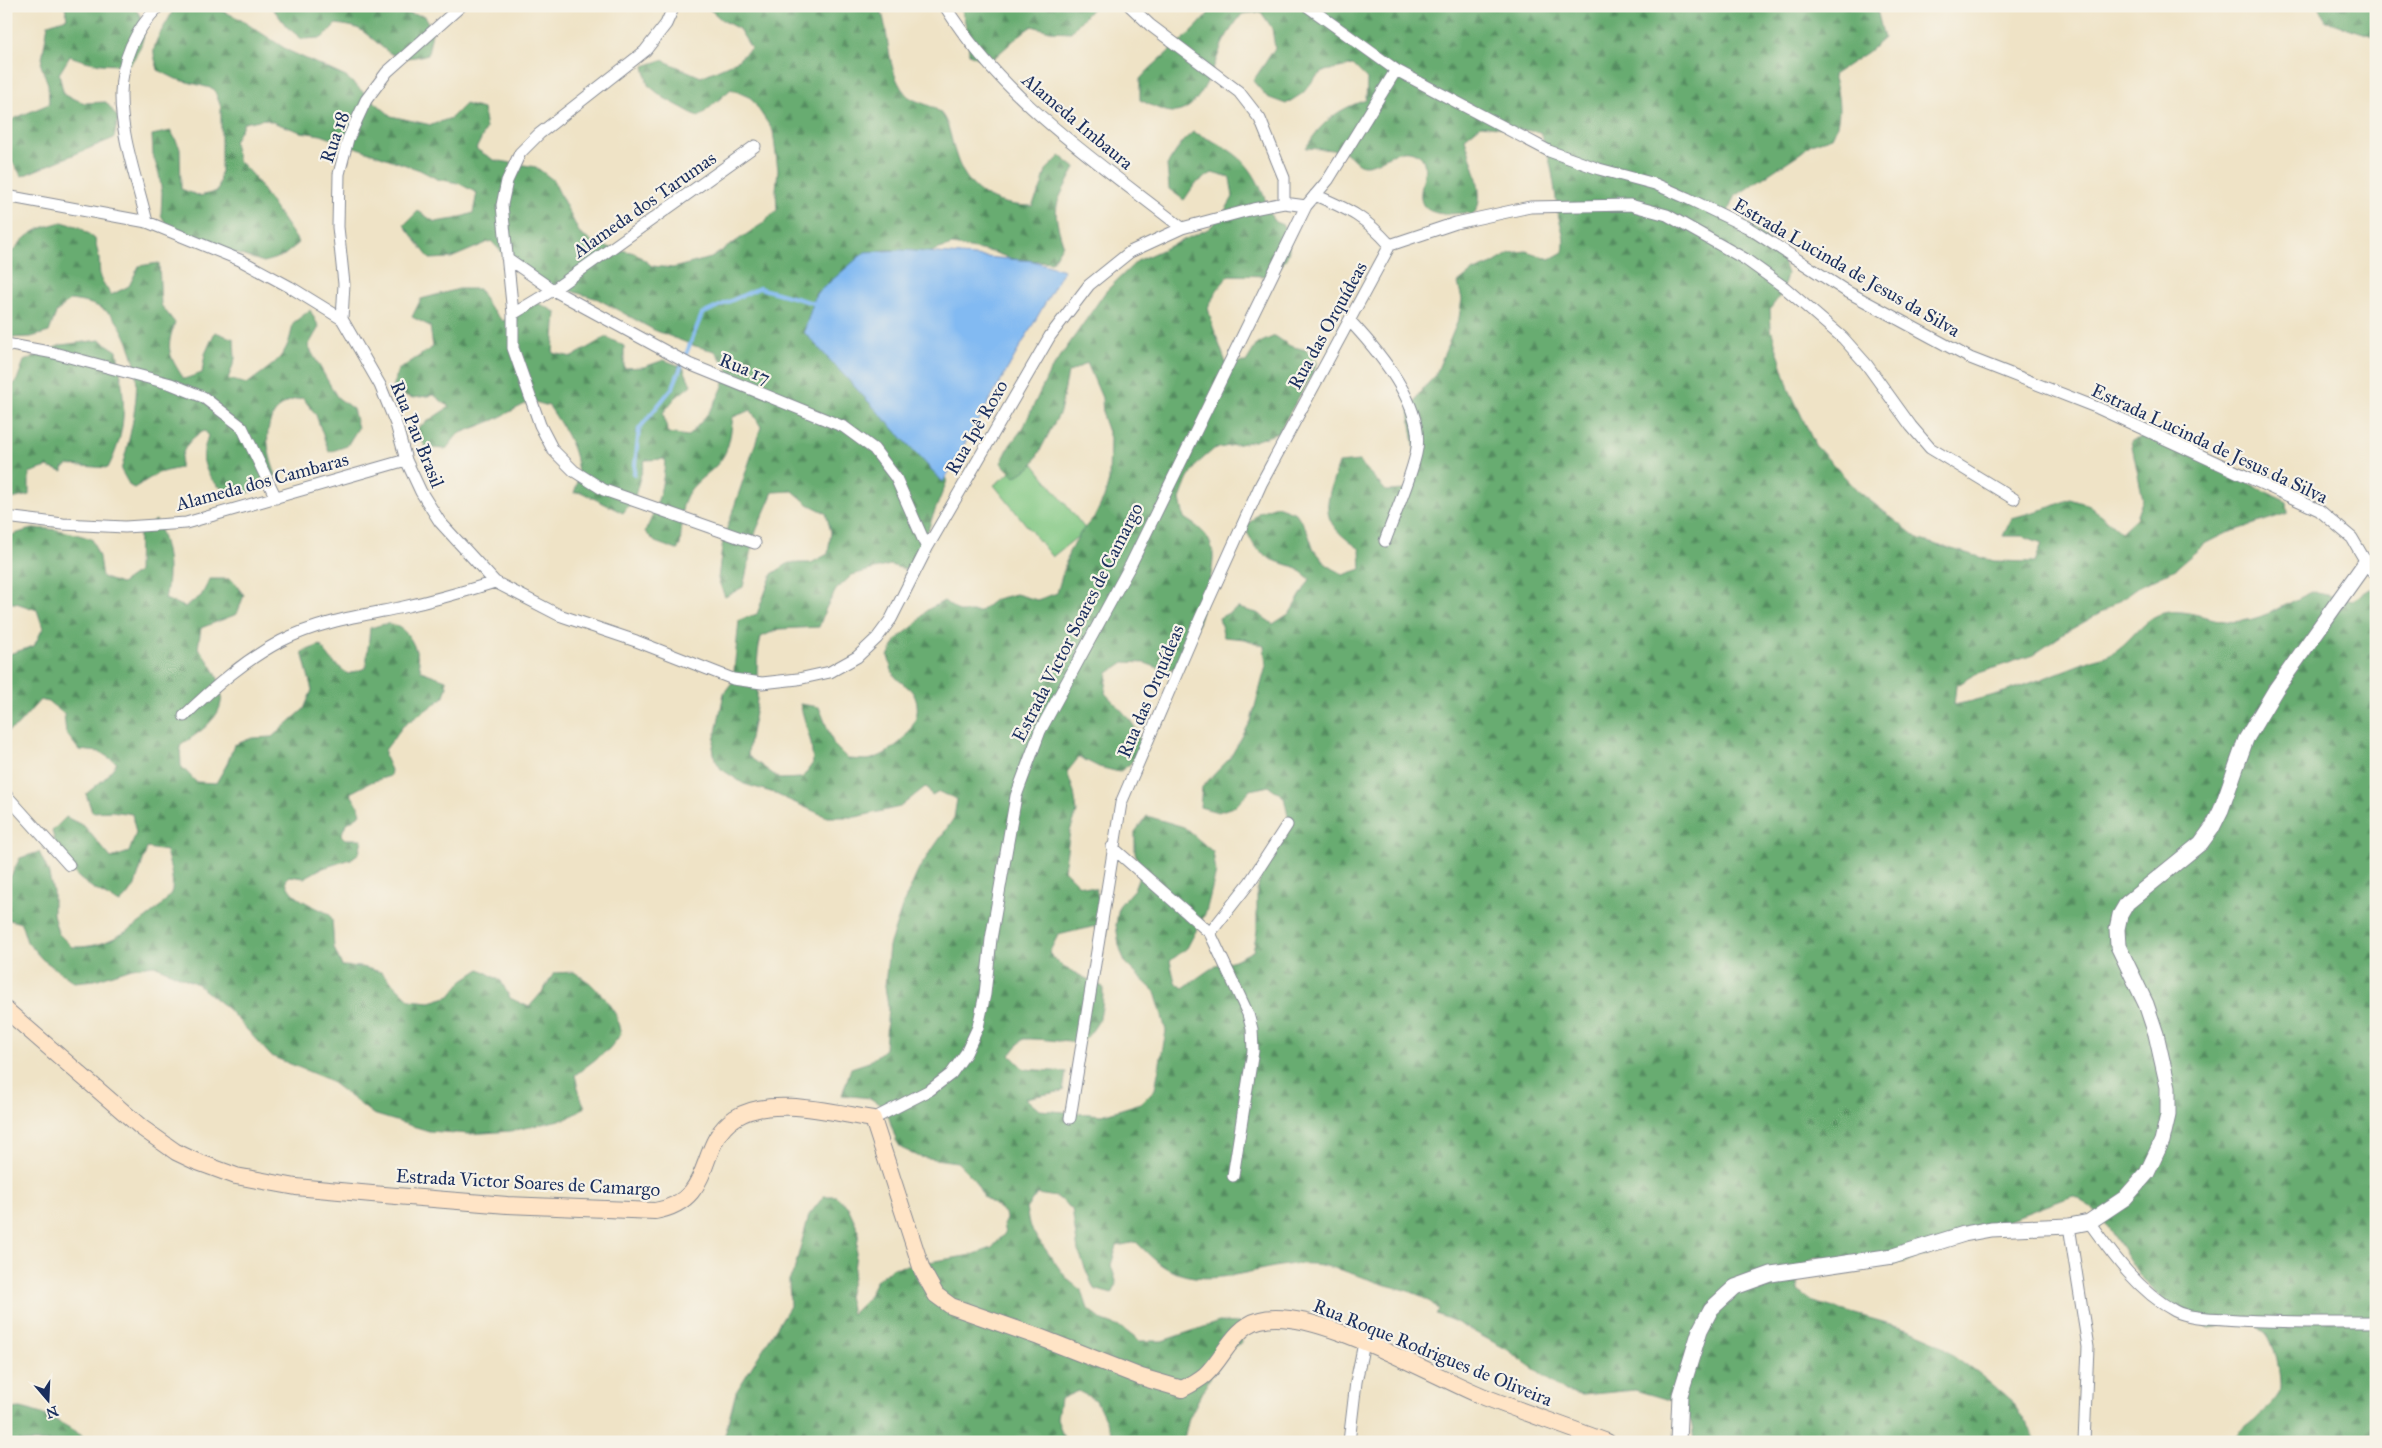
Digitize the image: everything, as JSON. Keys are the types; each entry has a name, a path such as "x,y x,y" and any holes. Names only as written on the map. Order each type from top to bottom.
{"main road":[{"name":"Estrada Victor Soares de Camargo","path":"6,1010 142,1128 176,1152 236,1176 296,1187 507,1204 655,1211 678,1204 690,1194 700,1178 714,1144 725,1127 734,1118 748,1112 765,1108 802,1108 873,1119"},
{"name":"Rua Roque Rodrigues de Oliveira","path":"873,1119 922,1270 936,1295 951,1306 1039,1337 1141,1377 1182,1389 1206,1374 1244,1327 1261,1319 1294,1318 1311,1322 1364,1343 1481,1395 1607,1442"}],"street":[{"path":"147,222 120,108 121,77 128,53 139,29 159,6"},
{"name":"Rua 18","path":"342,319 344,284 338,226 339,174 348,139 366,100 387,72 461,6"},
{"path":"674,6 666,24 645,51 539,134 520,154 507,181 502,205 513,314 513,348 540,425 553,450 574,471 604,490 755,543"},
{"name":"Alameda Imbaura","path":"945,6 964,36 993,71 1028,107 1182,228"},
{"path":"1130,6 1150,25 1239,92 1260,119 1284,178 1284,203"},
{"name":"Estrada Lucinda de Jesus da Silva","path":"1307,6 1396,70 1549,151 1599,169 1655,184 1747,227 1846,291 1970,358 2098,408 2319,510 2352,538 2371,567"},
{"name":"Estrada Victor Soares de Camargo","path":"873,1119 930,1090 952,1074 966,1053 978,1027 985,994 991,939 1016,796 1040,731 1130,566 1306,206 1328,180 1396,70"},
{"name":"Alameda dos Tarumas","path":"513,314 553,290 755,146"},
{"path":"1315,195 1348,209 1370,223 1390,245 1456,223 1530,207 1630,205 1667,216 1745,259 1784,287 1843,338 1861,358 1911,426 1930,448 2014,498"},
{"name":"Rua Pau Brasil","path":"6,196 147,222 240,260 290,287 342,319 380,385 396,424 406,460 421,492 440,522 495,582 559,615 636,641 733,680 762,683 778,682 830,672"},
{"name":"Rua Ipê Roxo","path":"830,672 857,656 877,638 891,619 927,548 1050,336 1088,285 1130,252 1182,228 1253,209 1284,203 1306,206"},
{"name":"Rua das Orquídeas","path":"1070,1118 1112,847 1121,803 1200,619 1261,484 1390,245"},
{"name":"Rua 17","path":"507,258 553,290 689,364 844,427 874,449 896,478 927,548"},
{"path":"1350,321 1381,355 1405,397 1417,432 1416,454 1385,541"},
{"path":"6,344 54,353 171,384 203,397 242,427 276,498"},
{"name":"Alameda dos Cambaras","path":"6,517 63,524 125,526 186,523 406,460"},
{"path":"1678,1442 1680,1395 1700,1330 1711,1308 1735,1287 1771,1274 1893,1256 1964,1234 1991,1229 2069,1226 2089,1222 2125,1198 2147,1173 2162,1141 2168,1114 2168,1087 2156,1034 2146,1004 2118,946 2117,929 2120,915 2127,903 2201,842 2212,828 2221,810 2246,739 2276,689 2371,567"},
{"path":"184,716 217,685 259,654 283,640 324,624 439,599 495,582"},
{"path":"6,795 69,865"},
{"path":"1210,933 1250,882 1287,825"},
{"path":"1112,847 1210,933 1248,1014 1252,1029 1253,1051 1233,1176"},
{"path":"2089,1222 2117,1261 2150,1293 2177,1312 2214,1319 2270,1323 2376,1322"},
{"path":"2069,1226 2088,1347 2084,1442"},
{"path":"1349,1442 1356,1382 1364,1343"}],"green space":[{"path":"65,6 133,6 139,13 144,28 142,43 130,64 100,64 70,56 59,74 64,95 85,103 106,102 118,118 114,138 22,176 8,156 6,129 13,119 49,104 48,84 41,65 48,24 67,18"},
{"path":"174,6 211,6 238,18 289,51 346,77 391,116 431,125 451,118 465,104 483,109 486,129 476,149 494,160 536,167 553,180 580,234 597,245 635,253 652,266 673,268 711,258 762,224 777,210 778,170 773,131 751,98 731,89 699,117 664,98 648,85 644,66 662,60 701,77 737,61 751,48 739,29 722,20 706,6 880,6 891,63 899,84 909,97 935,108 943,116 960,166 966,177 983,194 1005,203 1032,206 1041,188 1046,170 1060,156 1075,168 1057,204 1057,220 1063,244 1052,262 1012,259 993,252 952,245 933,251 917,262 895,250 884,250 870,254 947,481 920,555 908,570 890,565 852,575 836,590 826,608 819,627 779,629 761,637 757,661 757,699 748,756 780,779 802,778 813,763 811,743 800,704 819,707 834,745 848,759 867,760 876,758 902,740 914,722 917,704 911,690 894,675 888,656 897,639 915,625 927,610 944,601 959,612 979,612 996,599 1016,594 1037,600 1057,593 1069,552 1081,532 1095,516 1104,498 1109,480 1110,438 1103,418 1102,398 1087,363 1068,373 1060,412 1032,466 1015,477 1001,463 1010,445 1023,428 1049,373 1106,291 1137,261 1208,229 1222,216 1233,197 1230,178 1212,173 1195,184 1184,200 1169,189 1167,165 1183,141 1193,132 1224,147 1245,163 1259,185 1272,218 1275,222 1283,225 1289,248 1286,259 1270,276 1229,275 1217,290 1208,308 1226,363 1246,362 1257,344 1275,336 1290,346 1306,350 1317,362 1314,371 1278,433 1254,441 1214,449 1198,463 1187,480 1180,499 1184,518 1205,534 1212,548 1213,558 1212,572 1198,625 1183,667 1164,670 1145,663 1124,662 1108,673 1105,693 1132,723 1140,741 1135,759 1119,772 1099,767 1079,757 1067,772 1074,792 1077,812 1070,831 1064,870 1078,884 1096,889 1101,908 1096,926 1058,935 1049,953 1063,967 1103,987 1100,1017 1082,1042 1023,1039 1010,1055 1024,1069 1066,1072 1063,1091 1025,1098 1039,1110 1102,1115 1141,1103 1155,1089 1166,1031 1155,992 1125,963 1119,945 1116,925 1119,906 1134,889 1141,871 1135,852 1135,832 1147,816 1184,827 1213,852 1216,872 1206,912 1187,948 1170,961 1175,982 1183,988 1216,965 1235,960 1253,951 1257,931 1257,890 1262,872 1281,835 1288,816 1284,797 1269,786 1250,790 1236,806 1218,812 1200,807 1202,787 1230,758 1251,721 1266,666 1264,646 1245,639 1224,637 1219,618 1238,608 1257,613 1273,624 1290,613 1310,579 1295,567 1272,560 1255,547 1245,528 1259,512 1277,506 1296,513 1307,530 1313,548 1326,564 1343,575 1361,569 1360,549 1337,530 1328,512 1330,491 1339,463 1359,461 1386,491 1406,490 1418,471 1409,411 1420,392 1435,376 1459,318 1462,299 1458,283 1472,272 1492,264 1510,253 1526,251 1550,259 1563,252 1564,247 1552,172 1540,132 1481,125 1465,138 1479,190 1477,209 1471,216 1467,213 1437,213 1426,208 1422,202 1421,193 1424,165 1421,157 1413,152 1401,151 1378,162 1363,165 1344,152 1306,148 1318,131 1331,118 1339,112 1366,100 1367,79 1353,65 1325,71 1316,77 1303,93 1286,104 1267,97 1253,81 1275,48 1272,28 1261,12 1242,14 1223,43 1205,86 1193,103 1185,109 1176,112 1167,111 1140,100 1140,79 1188,35 1214,6 1876,6 1884,38 1868,52 1833,75 1837,91 1839,114 1832,137 1811,144 1734,197 1728,212 1738,216 1768,240 1781,256 1787,274 1782,293 1770,309 1771,329 1789,389 1815,445 1858,491 1920,540 1994,561 2035,562 2042,543 2023,536 2003,536 2012,518 2051,507 2070,499 2089,505 2121,532 2136,518 2143,499 2131,441 2150,435 2287,502 2288,513 2224,534 2206,543 2175,569 2138,587 2106,610 2068,631 2033,655 1976,674 1956,686 1954,705 2006,691 2108,655 2123,645 2146,622 2160,614 2180,612 2221,620 2242,621 2260,617 2312,592 2353,600 2370,589 2376,590 2376,1442 2236,1442 2237,1434 2267,1409 2279,1394 2278,1364 2268,1336 2254,1322 2209,1328 2170,1305 2140,1276 2106,1224 2091,1207 2073,1196 1980,1230 1926,1256 1905,1262 1885,1264 1815,1257 1797,1271 1798,1291 1813,1302 1911,1330 1930,1338 1984,1378 2015,1405 2037,1442 1694,1442 1692,1426 1685,1408 1676,1402 1635,1390 1582,1395 1565,1392 1508,1350 1454,1321 1436,1314 1439,1311 1428,1300 1408,1291 1329,1267 1313,1264 1295,1264 1222,1277 1186,1276 1168,1269 1155,1260 1136,1242 1117,1246 1111,1265 1117,1284 1112,1294 1094,1289 1078,1251 1072,1209 1057,1197 1037,1194 1026,1209 1030,1228 1067,1279 1082,1291 1088,1309 1103,1321 1122,1328 1139,1341 1162,1341 1219,1322 1239,1323 1242,1342 1232,1348 1208,1381 1189,1418 1184,1438 1181,1442 1116,1442 1096,1400 1078,1391 1060,1399 1057,1418 1065,1442 723,1442 736,1392 790,1306 789,1280 794,1271 809,1215 824,1196 836,1196 848,1207 859,1231 853,1277 848,1296 852,1314 867,1299 876,1281 892,1268 972,1255 992,1248 1005,1233 1003,1225 1006,1219 1005,1213 984,1197 973,1178 957,1162 920,1157 901,1148 896,1140 886,1109 870,1098 842,1095 851,1068 869,1062 885,1049 888,1006 885,986 889,946 903,904 920,867 954,818 957,799 939,792 932,796 928,788 925,787 900,807 856,817 827,817 771,792 744,784 721,769 715,759 713,747 724,693 733,681 739,620 757,614 772,574 789,563 811,563 828,554 831,532 826,513 808,504 793,491 773,492 756,531 743,587 725,597 718,579 723,540 761,427 751,410 733,417 729,442 720,462 697,482 687,494 683,507 680,545 677,550 655,542 645,532 659,496 665,459 645,460 634,499 623,513 581,492 574,493 578,470 576,458 568,436 549,406 531,401 494,420 458,434 446,449 426,448 416,429 449,407 434,395 413,398 392,391 398,370 433,347 430,326 412,317 421,299 459,289 479,289 489,307 503,321 538,303 556,312 553,353 572,357 606,337 624,346 624,368 644,367 664,360 683,367 691,385 675,398 663,413 668,433 688,436 713,406 722,388 728,369 715,351 695,346 654,330 598,299 540,282 522,273 491,241 451,258 430,259 404,225 418,211 435,222 455,219 473,213 477,193 458,183 437,179 420,170 321,135 301,132 264,119 244,123 234,142 238,160 253,176 299,243 283,256 264,262 171,233 161,215 162,193 153,155 152,135 171,131 180,148 181,189 200,196 218,191 221,170 221,107 214,89 176,79 158,70 154,55 155,44"},
{"path":"271,6 386,6 405,13 425,16 432,33 428,54 404,58 396,56 389,53 359,29 336,24 322,38 302,39 287,27"},
{"path":"961,6 1094,6 1071,32 1050,31 1032,26 987,63 969,54 968,34"},
{"path":"2319,6 2376,6 2376,37 2326,21"},
{"path":"62,222 80,227 95,239 99,258 100,278 111,295 129,286 139,266 159,263 161,305 175,323 170,339 170,352 184,379 202,373 205,354 215,332 234,339 235,359 228,379 247,384 278,359 288,345 293,323 310,310 319,327 308,346 337,397 353,409 358,428 347,446 329,452 316,415 303,398 284,404 271,419 268,447 276,475 258,490 249,493 232,492 217,485 211,479 204,462 208,435 205,431 187,445 180,462 180,468 158,473 134,488 130,486 121,470 135,409 136,372 127,340 115,318 96,306 70,300 56,313 49,332 31,337 6,338 6,252 13,251 24,239 34,232 46,226"},
{"path":"100,340 117,351 123,396 120,438 108,468 69,465 63,468 63,472 47,467 29,473 29,495 8,500 6,394 17,380 24,361 61,345"},
{"path":"1029,458 1086,530 1052,557 994,485"},
{"path":"156,520 166,549 168,578 165,599 185,607 201,596 210,579 231,579 244,595 237,614 201,628 198,648 216,673 220,683 221,703 218,712 208,725 180,746 181,766 196,782 216,783 227,764 234,745 252,738 272,737 304,709 312,690 302,652 320,645 333,662 348,674 366,668 370,628 389,624 397,626 408,636 418,656 421,671 446,680 447,687 443,698 403,726 385,750 385,757 391,770 390,776 371,782 350,793 361,814 346,824 341,835 345,839 362,839 359,853 351,859 320,869 304,878 289,876 286,879 288,886 303,901 329,914 332,919 334,948 342,966 362,967 381,972 410,1000 430,1002 450,996 463,980 480,969 501,981 510,998 529,1007 543,991 554,973 574,972 590,983 604,997 616,1015 621,1034 609,1049 575,1075 585,1107 568,1118 511,1131 469,1134 429,1131 373,1114 327,1079 271,1056 228,1009 197,984 154,965 132,968 95,980 74,982 42,959 27,942 21,923 6,919 6,879 11,876 20,858 39,852 48,871 53,892 53,914 58,933 72,947 100,944 125,932 163,904 172,890 172,876 166,851 147,848 134,888 120,903 96,890 77,876 62,857 52,831 66,817 84,826 111,858 129,852 136,833 132,814 112,811 92,812 86,794 104,779 117,763 100,752 79,750 66,733 64,714 49,702 40,700 17,726 6,732 6,655 34,646 43,628 37,610 16,603 6,603 6,536 30,530 48,529 92,539 99,557 102,577 121,584 138,572 139,531"},
{"path":"21,1408 58,1421 91,1442 6,1442 6,1409"}],"water":[{"path":"901,250 1033,261 1064,270 943,482 804,332 816,294 865,252"}],"waterway":[{"path":"634,474 639,429 673,387 702,314 759,288 817,304"}]}
